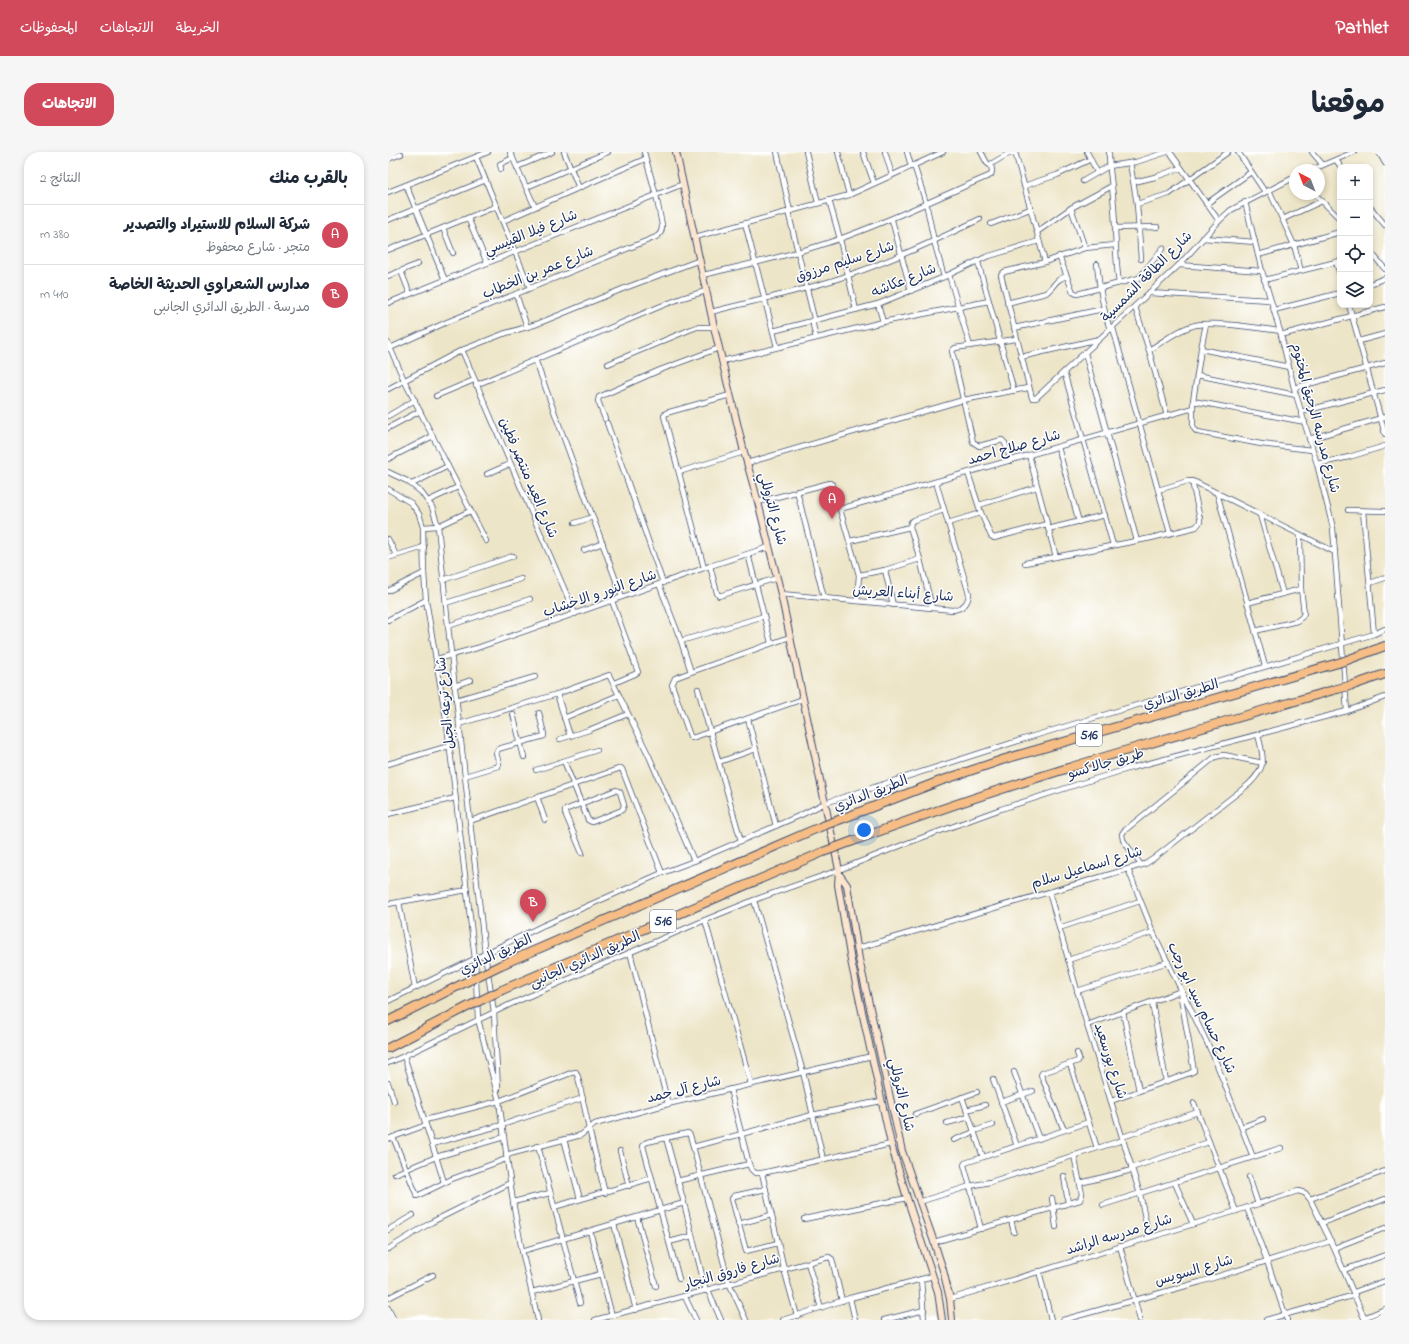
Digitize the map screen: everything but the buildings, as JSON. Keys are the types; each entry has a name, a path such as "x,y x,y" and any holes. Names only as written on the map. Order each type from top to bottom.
{"highway":[{"name":"الطريق الدائري","path":"388,1022 501,965 820,828 940,781 1005,759 1338,663 1385,646"},
{"name":"516","path":"388,1048 502,990 823,852 935,811 1043,775 1353,685 1385,674"}],"street":[{"path":"388,192 488,152"},
{"path":"510,152 535,207"},
{"path":"517,167 552,152"},
{"path":"564,152 579,188"},
{"path":"527,187 608,152"},
{"name":"شارع عمر بن الخطاب","path":"389,349 434,328 656,237 660,234 662,225 656,195 644,152"},
{"name":"شارع التروللي","path":"676,152 730,395 781,594 839,872 838,885 850,954 881,1101 891,1144 907,1198 938,1292 942,1320"},
{"path":"777,152 797,251 814,321 813,325 816,338"},
{"path":"806,152 818,203"},
{"path":"838,152 849,194"},
{"path":"863,152 874,183"},
{"path":"885,152 892,175"},
{"path":"907,152 926,203 934,241 944,277"},
{"path":"695,237 849,194 912,166 931,155 943,152"},
{"path":"981,152 986,163 991,166"},
{"path":"703,275 755,263 840,239 892,220 926,203 991,175 991,166 993,163 1006,154 1015,152 1045,262"},
{"path":"1087,152 1097,172"},
{"path":"1109,152 1119,283"},
{"path":"1137,204 1163,196 1228,152"},
{"path":"1238,152 1267,191 1283,219 1294,245 1301,271"},
{"path":"1312,152 1322,164"},
{"path":"1325,164 1354,152"},
{"path":"1379,152 1385,163"},
{"path":"1083,181 1109,166 1136,162 1171,153 1206,204 1219,220"},
{"path":"388,159 401,154"},
{"path":"476,157 530,288"},
{"path":"501,168 500,164 513,158"},
{"path":"503,221 645,159"},
{"path":"1024,186 1057,175 1091,160"},
{"path":"1336,160 1339,164"},
{"path":"1130,162 1137,204 1140,259"},
{"path":"1134,182 1155,177 1181,168"},
{"path":"1206,204 1252,172"},
{"path":"388,220 486,180"},
{"name":"شارع الطاقة الشمسية","path":"1028,388 1032,398 1036,398 1135,307 1178,265 1219,220 1231,210 1245,202 1289,180"},
{"name":"شارع فيلا القبيسي","path":"388,303 683,184"},
{"path":"406,185 445,280"},
{"path":"1037,232 1071,208 1112,186"},
{"path":"829,200 840,239 856,310"},
{"path":"1283,219 1322,201 1337,216"},
{"name":"شارع مدرسه الرحيق المختوم","path":"1245,202 1264,280 1281,333 1294,388 1305,422 1333,528 1347,711"},
{"path":"388,250 497,206"},
{"path":"1071,208 1085,248"},
{"path":"991,224 1030,209"},
{"path":"1373,211 1385,226"},
{"path":"468,218 486,263"},
{"name":"شارع سليم مرزوق","path":"711,312 848,276 902,255 980,219"},
{"path":"892,220 911,291"},
{"path":"745,223 778,347"},
{"path":"1115,228 1157,227"},
{"path":"443,228 453,253"},
{"path":"1258,255 1337,233"},
{"path":"1203,238 1255,242"},
{"name":"شارع عكاشه","path":"773,331 878,304 949,275 995,254 1039,241"},
{"path":"747,463 963,400 1028,388 1001,278 1002,273 1045,262 1085,248 1115,245"},
{"path":"1059,256 1075,294 1140,277 1163,248"},
{"path":"1373,255 1385,269"},
{"path":"388,389 462,350 503,334 527,327 700,260"},
{"path":"1264,280 1337,261"},
{"path":"978,262 1014,391"},
{"path":"388,276 418,264"},
{"path":"1097,264 1099,288 1103,308 1111,329 1170,533"},
{"path":"1178,265 1262,271"},
{"path":"401,271 410,294"},
{"path":"949,275 970,346"},
{"path":"1007,303 1046,293 1051,289 1057,280 1067,276"},
{"path":"1373,283 1385,278"},
{"path":"476,385 667,304 706,291"},
{"path":"1149,293 1270,300"},
{"path":"516,294 527,327"},
{"path":"1274,310 1337,294"},
{"path":"722,361 883,322 989,301"},
{"path":"878,304 883,322"},
{"path":"1135,307 1149,350 1167,416"},
{"path":"1149,350 1193,325 1206,324 1238,326 1281,333 1352,317 1385,307"},
{"path":"1014,328 1103,308"},
{"path":"1350,308 1373,393 1383,418 1385,434"},
{"path":"1206,324 1193,408 1193,426 1195,430 1198,432 1261,444 1312,450"},
{"path":"608,364 697,327 714,327"},
{"path":"1359,341 1385,334"},
{"path":"1010,461 1005,443 1002,440 979,446 975,444 952,351 955,348 1016,339"},
{"path":"1021,357 1100,339"},
{"path":"388,343 389,349 404,380 486,541"},
{"path":"691,672 598,401 599,397 660,370 719,348"},
{"path":"1201,349 1289,367"},
{"name":"شارع العيد منتصر فطين","path":"462,350 575,614"},
{"path":"1085,353 1137,541"},
{"path":"535,359 622,597"},
{"path":"1294,388 1385,363"},
{"path":"1064,372 1113,545"},
{"path":"1197,375 1296,395"},
{"path":"436,396 474,380"},
{"path":"1301,412 1385,390"},
{"path":"704,568 664,414 730,395"},
{"path":"388,416 415,400"},
{"path":"1194,401 1305,422"},
{"name":"شارع صلاح احمد","path":"840,509 1193,408"},
{"path":"388,428 420,411"},
{"path":"1309,439 1383,418"},
{"path":"388,459 433,436"},
{"path":"1316,464 1349,457 1385,446"},
{"path":"1058,447 1079,522"},
{"path":"679,472 744,452"},
{"path":"1029,455 1056,557"},
{"path":"487,474 510,464"},
{"path":"412,484 448,466"},
{"name":"شارع ترعه الجبل","path":"388,472 412,484 421,492 428,501 438,526 454,686 485,954 494,1012 498,1101"},
{"path":"968,473 989,534 994,538 1079,522 1105,514"},
{"path":"1158,490 1192,481 1206,486 1217,493 1335,552"},
{"path":"1025,563 1137,541 1193,528 1200,522 1200,519 1192,481"},
{"name":"شارع أبناء العريش","path":"781,594 953,610 965,606 970,594 936,482"},
{"path":"758,502 830,483 833,485 859,575 856,601"},
{"path":"428,501 458,487"},
{"path":"979,505 1037,487"},
{"name":"شارع ترعه الجبل","path":"388,489 411,503 419,514 424,527 424,574 426,600 437,659 467,890 475,958 478,1019 498,1101"},
{"path":"797,491 824,598"},
{"path":"1217,493 1265,666"},
{"path":"932,608 920,559 910,527 911,522 914,520 944,510"},
{"path":"1348,510 1385,511"},
{"path":"424,527 438,526 470,511"},
{"path":"1363,511 1374,634"},
{"path":"948,523 981,513"},
{"path":"1260,515 1283,594"},
{"path":"575,523 594,517"},
{"path":"850,541 910,527"},
{"path":"1255,631 1297,620 1302,617 1304,613 1301,589 1300,535"},
{"path":"388,539 396,555"},
{"path":"584,550 603,543"},
{"path":"388,558 424,547"},
{"name":"شارع النور و الاخشاب","path":"437,659 575,614 704,568 769,547"},
{"path":"748,554 772,643"},
{"path":"443,580 512,556"},
{"path":"859,575 885,570 920,559"},
{"path":"710,566 719,596 777,578"},
{"path":"885,570 893,605"},
{"path":"388,591 424,574"},
{"path":"1370,583 1385,578"},
{"path":"446,604 521,579"},
{"path":"1248,603 1301,589"},
{"path":"448,626 530,599"},
{"path":"388,620 426,600"},
{"path":"612,601 638,672 614,683"},
{"path":"681,641 764,616"},
{"path":"388,1001 542,926 662,873 776,826 825,803 1027,738 1374,634 1385,629"},
{"path":"790,637 675,678 672,685 691,737 694,738 803,699"},
{"path":"459,724 557,694 609,675 649,756 694,861"},
{"path":"456,700 535,677"},
{"path":"454,686 471,680"},
{"path":"698,689 741,841"},
{"path":"557,694 570,736"},
{"path":"564,718 619,695"},
{"name":"طريق جالاكسو","path":"839,872 910,842 1044,794 1131,768 1347,711 1385,697"},
{"path":"465,776 497,766 499,763 496,753 497,750 544,736 539,713"},
{"path":"513,714 524,757"},
{"path":"560,739 628,714"},
{"path":"748,719 776,826"},
{"path":"1141,865 1123,840 1122,837 1124,831 1215,757 1224,755 1263,763 1263,753 1258,735"},
{"path":"388,764 449,746"},
{"path":"719,762 756,749"},
{"path":"536,770 597,750"},
{"path":"564,761 573,784 581,803 588,820 592,822 623,808 624,805 620,792 616,790 581,803 566,809 564,811 582,853"},
{"name":"شارع اسماعيل سلام","path":"858,948 1141,865 1153,859 1249,784 1258,775 1263,763"},
{"path":"470,822 619,768 622,769 662,873"},
{"path":"537,797 545,820"},
{"path":"389,812 455,798"},
{"name":"شارع حسام سيد ابو رجب","path":"1128,870 1153,932 1214,1057 1253,1157"},
{"name":"شارع التروللي","path":"839,872 847,886 858,948 902,1151 934,1242 950,1299 952,1320"},
{"name":"الطريق الدائري الجانبى","path":"388,1063 478,1019 705,920 754,900 839,872"},
{"path":"388,904 467,890"},
{"name":"شارع بورسعيد","path":"1049,892 1087,1025 1140,1194 1149,1237"},
{"path":"754,900 803,1072 823,1159"},
{"path":"1059,928 1140,901"},
{"path":"399,902 415,988"},
{"path":"705,920 751,1084"},
{"path":"1068,960 1153,932"},
{"path":"630,952 668,1104"},
{"path":"1077,991 1168,962"},
{"path":"1087,1025 1181,992 1194,1071 1111,1100"},
{"path":"1152,1002 1166,1081"},
{"path":"1123,1012 1139,1090"},
{"path":"1064,1130 1041,1075 1042,1072 1070,1064 1078,1059 1077,1053"},
{"path":"404,1056 444,1182"},
{"name":"شارع آل حمد","path":"406,1169 418,1196 444,1182 506,1157 538,1146 581,1135 595,1124 668,1104 872,1056"},
{"path":"1070,1064 1097,1148"},
{"path":"406,1169 390,1138 426,1123 498,1101 574,1072 578,1077 605,1193"},
{"path":"1014,1072 1039,1139"},
{"path":"993,1079 1017,1146"},
{"path":"388,1083 394,1101"},
{"path":"730,1089 749,1164 754,1173 762,1173 891,1144"},
{"path":"1001,1102 1033,1091"},
{"path":"915,1114 977,1092"},
{"path":"432,1144 502,1125 582,1098"},
{"path":"962,1098 983,1157"},
{"path":"498,1101 513,1202 522,1251 538,1320"},
{"path":"693,1147 812,1115 881,1101"},
{"path":"1194,1103 1236,1211"},
{"path":"966,1110 985,1104"},
{"path":"919,1202 970,1186 990,1182 1097,1148 1198,1112"},
{"path":"947,1123 969,1117"},
{"path":"1242,1127 1263,1119"},
{"path":"980,1229 964,1164 966,1162 1089,1122"},
{"path":"954,1140 993,1125"},
{"path":"679,1279 643,1144 688,1133 690,1135 701,1175 729,1283 746,1320"},
{"path":"395,1174 436,1157 504,1137"},
{"path":"666,1138 707,1290 721,1320"},
{"path":"564,1140 580,1199"},
{"path":"1080,1184 1131,1169 1209,1142"},
{"path":"538,1146 580,1303"},
{"path":"1103,1205 1220,1169 1281,1148"},
{"path":"620,1151 629,1186"},
{"path":"934,1242 1053,1208 1081,1198 1082,1194 1074,1155"},
{"path":"677,1181 749,1164"},
{"path":"1385,1171 1310,1199 1331,1241 1364,1319 1385,1309"},
{"path":"762,1173 784,1269 797,1316"},
{"path":"1064,1176 1068,1203"},
{"path":"554,1207 652,1178"},
{"path":"1249,1178 1258,1204"},
{"path":"388,1249 432,1222 510,1183"},
{"path":"1175,1183 1193,1224"},
{"path":"766,1189 733,1196 732,1199 746,1251 778,1243"},
{"name":"شارع مدرسه الراشد","path":"950,1299 1247,1208 1294,1192 1302,1191 1310,1199"},
{"path":"513,1202 550,1193"},
{"path":"804,1219 907,1198"},
{"path":"1052,1198 1056,1227"},
{"path":"1322,1224 1385,1199"},
{"path":"522,1251 684,1203"},
{"path":"1247,1208 1287,1318"},
{"path":"388,1230 412,1215"},
{"path":"738,1224 772,1215"},
{"path":"637,1217 656,1286"},
{"path":"1011,1220 1014,1232"},
{"path":"915,1223 926,1221"},
{"path":"614,1224 636,1310"},
{"path":"1334,1248 1385,1228"},
{"path":"590,1231 612,1316"},
{"path":"669,1242 692,1236"},
{"name":"شارع السويس","path":"1063,1320 1200,1282 1331,1241"},
{"path":"1120,1246 1140,1320"},
{"path":"1344,1270 1385,1255"},
{"name":"شارع فاروق النجار","path":"595,1320 685,1297 729,1283 828,1257 832,1259 842,1301"},
{"path":"808,1262 821,1308"},
{"path":"1039,1271 1051,1320"},
{"path":"532,1292 601,1274"},
{"path":"388,1298 433,1275"},
{"path":"783,1320 850,1298 920,1278 933,1276"},
{"path":"920,1278 924,1320"},
{"path":"1266,1320 1287,1318 1354,1294 1385,1281"},
{"path":"685,1297 696,1320"},
{"path":"850,1298 855,1320"},
{"path":"388,1308 394,1320"},
{"path":"884,1320 924,1310"}],"place":[{"name":"شركة السلام للاستيراد والتصدير","path":"832,519"},
{"name":"مدارس الشعراوي الحديثة الخاصة","path":"533,922"}]}
